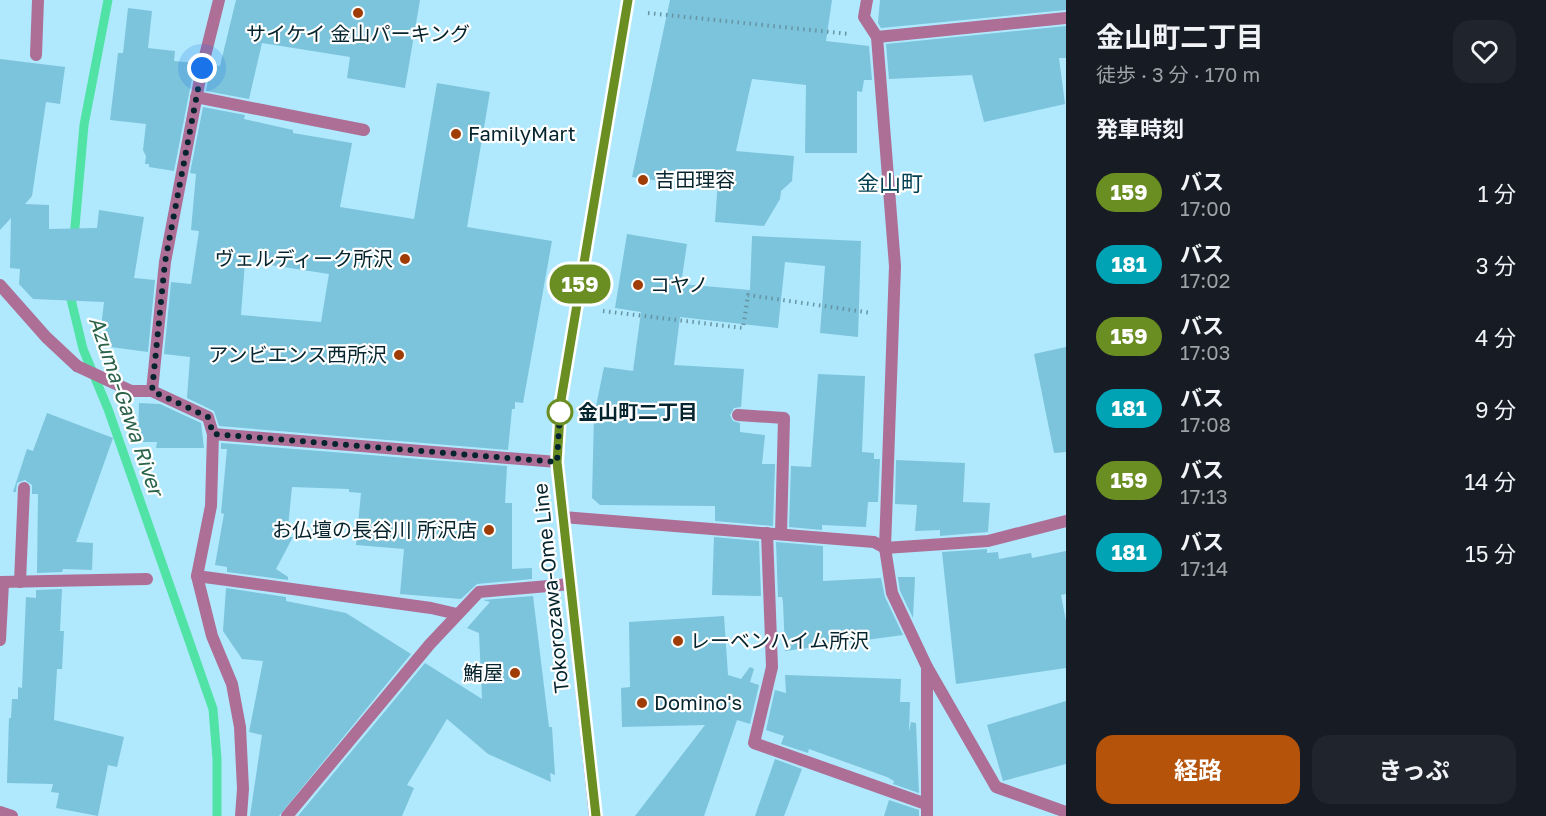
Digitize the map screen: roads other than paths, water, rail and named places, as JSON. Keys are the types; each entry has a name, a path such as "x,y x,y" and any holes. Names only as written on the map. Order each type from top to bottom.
{"main road":[{"name":"Tokorozawa-Ome Line","path":"596,816 557,462 561,400 627,5"}],"street":[{"path":"36,55 38,0"},
{"path":"152,391 165,262 196,97 219,0"},
{"path":"867,0 864,17 877,37 895,266 885,548 892,592 927,668 996,787 1066,812"},
{"path":"877,37 1066,18"},
{"path":"196,97 364,130"},
{"path":"0,285 46,337 77,366 131,391 152,391 208,417 213,434 211,506 197,576 212,636 232,684 240,727 243,789 241,816"},
{"path":"738,415 784,418 781,534"},
{"path":"213,434 557,462"},
{"path":"20,582 24,488"},
{"path":"563,517 874,542 885,548 988,541 1066,521"},
{"path":"767,533 772,668 754,743 927,810 927,668"},
{"path":"197,576 431,608 457,614"},
{"path":"0,640 2,582 147,579"},
{"path":"287,816 457,614 479,592 570,584"},
{"path":"0,812 12,816"}],"waterway":[{"name":"Azuma-Gawa River","path":"74,238 84,125 108,0"},
{"name":"Azuma-Gawa River","path":"69,291 83,349 108,409 213,709 217,759 217,816"}],"place":[{"name":"サイケイ 金山パーキング","path":"358,13"},
{"name":"FamilyMart","path":"456,134"},
{"name":"吉田理容","path":"643,180"},
{"name":"ヴェルディーク所沢","path":"405,259"},
{"name":"コヤノ","path":"638,285"},
{"name":"アンビエンス西所沢","path":"399,355"},
{"name":"金山町二丁目","path":"560,412"},
{"name":"お仏壇の長谷川 所沢店","path":"489,530"},
{"name":"レーベンハイム所沢","path":"678,641"},
{"name":"鮪屋","path":"515,673"},
{"name":"Domino's","path":"642,703"}],"district":[{"name":"金山町","path":"890,183"}]}
